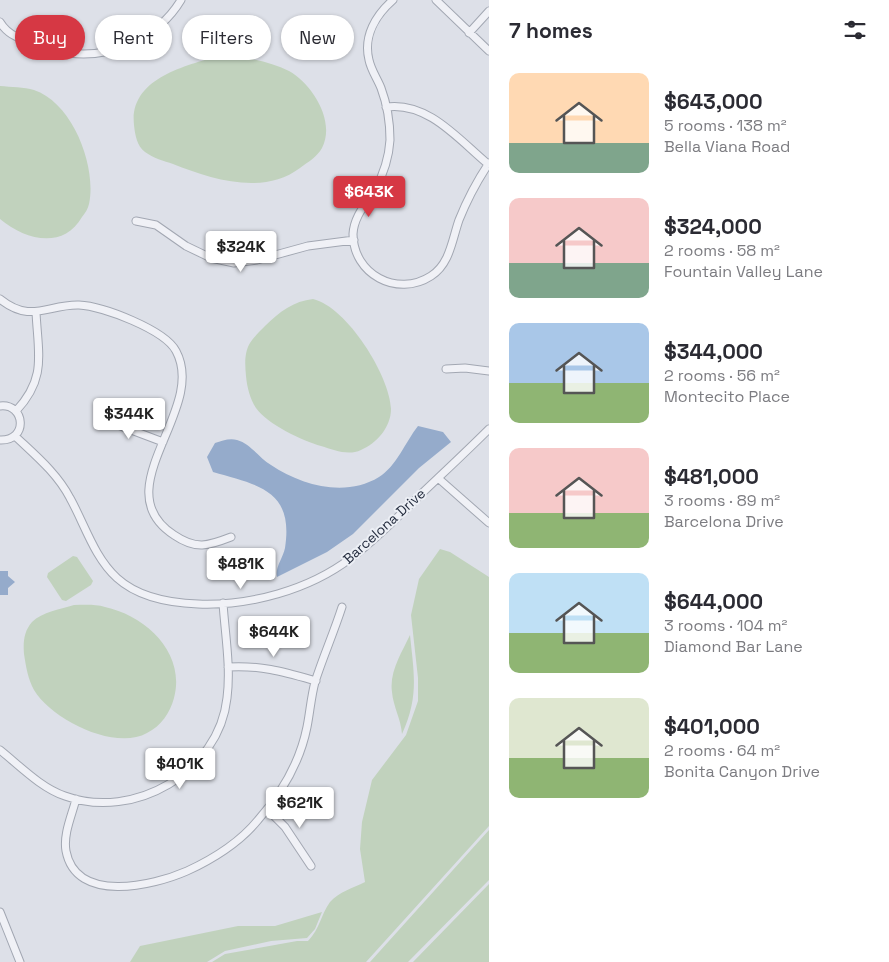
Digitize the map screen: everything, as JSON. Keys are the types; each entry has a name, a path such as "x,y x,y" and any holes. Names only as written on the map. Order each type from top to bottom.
{"street":[{"path":"0,22 12,35 20,39 68,52 99,53 122,46 144,35 170,16 181,0"},
{"path":"386,107 400,105 426,113 489,164 469,196 447,258 433,276 402,286 377,278 367,270 360,260 354,240 355,223 374,190 389,154 389,120 381,88 369,61 367,50 369,38 378,16 393,0"},
{"path":"436,0 489,51"},
{"path":"469,33 489,11"},
{"path":"136,221 156,225 186,246 211,258 234,263 257,260 308,246 354,240"},
{"path":"0,299 17,309 36,312 81,305 100,309 156,331 166,339 176,350 182,372 181,392 149,479 148,492 152,509 163,527 186,542 198,546 212,544 231,537"},
{"path":"16,411 29,397 38,376 36,312"},
{"path":"446,369 465,368 489,371"},
{"path":"0,406 16,411 19,416 20,426 15,436 10,439 0,440"},
{"path":"102,419 163,442"},
{"name":"Barcelona Drive","path":"15,436 53,473 70,496 95,549 108,570 118,580 140,594 186,604 253,600 279,594 330,572 376,538 489,429"},
{"path":"438,478 489,523"},
{"path":"0,750 39,782 64,796 109,803 131,800 155,793 190,769 205,752 223,717 227,698 228,667 223,603"},
{"path":"76,799 66,833 66,850 76,872 85,880 97,885 112,887 155,882 187,871 226,848 257,821 290,775 307,729 316,681 342,607"},
{"path":"228,667 253,666 268,668 316,681"},
{"path":"267,809 291,835 311,866"},
{"path":"0,912 20,962"}],"green space":[{"path":"206,60 255,60 289,71 306,85 324,115 326,137 322,148 315,157 285,176 270,181 254,183 237,182 204,175 148,154 140,147 135,133 135,109 140,96 149,86 162,77"},
{"path":"0,86 30,89 48,97 71,122 79,138 89,172 91,189 89,204 74,227 65,234 54,238 32,236 21,232 0,219"},
{"path":"313,299 326,305 339,315 352,329 375,362 389,395 391,409 386,428 378,439 356,452 341,452 313,444 286,431 261,414 249,393 245,363 250,343 281,312 299,302"},
{"path":"440,549 450,552 489,577 489,826 366,962 212,962 225,954 297,941 308,941 315,932 330,902 342,893 365,882 360,849 362,822 372,780 406,735 418,701 418,678 411,615 419,579"},
{"path":"73,556 77,557 93,581 91,585 66,601 62,600 47,577 48,573"},
{"path":"74,605 101,606 135,619 159,639 168,652 174,666 176,682 174,698 170,709 157,727 134,738 102,735 69,722 55,712 34,690 26,668 24,654 24,641 27,629 32,622 41,616"},
{"path":"410,635 414,685 411,708 402,734 393,697 392,677"},
{"path":"489,830 489,880 408,962 370,962"},
{"path":"489,884 489,962 413,962"},
{"path":"322,912 315,929 307,938 271,941 225,951 207,962 130,962 140,946 238,926 275,926"}],"water":[{"path":"418,426 443,432 451,442 419,468 353,534 327,552 277,577 277,570 285,548 286,529 284,513 278,502 258,486 213,472 207,457 215,443 237,440 247,445 271,465 296,478 324,486 352,487 366,483 385,473 396,460"},
{"path":"0,571 8,571 8,576 15,582 8,588 8,595 0,595"}]}
